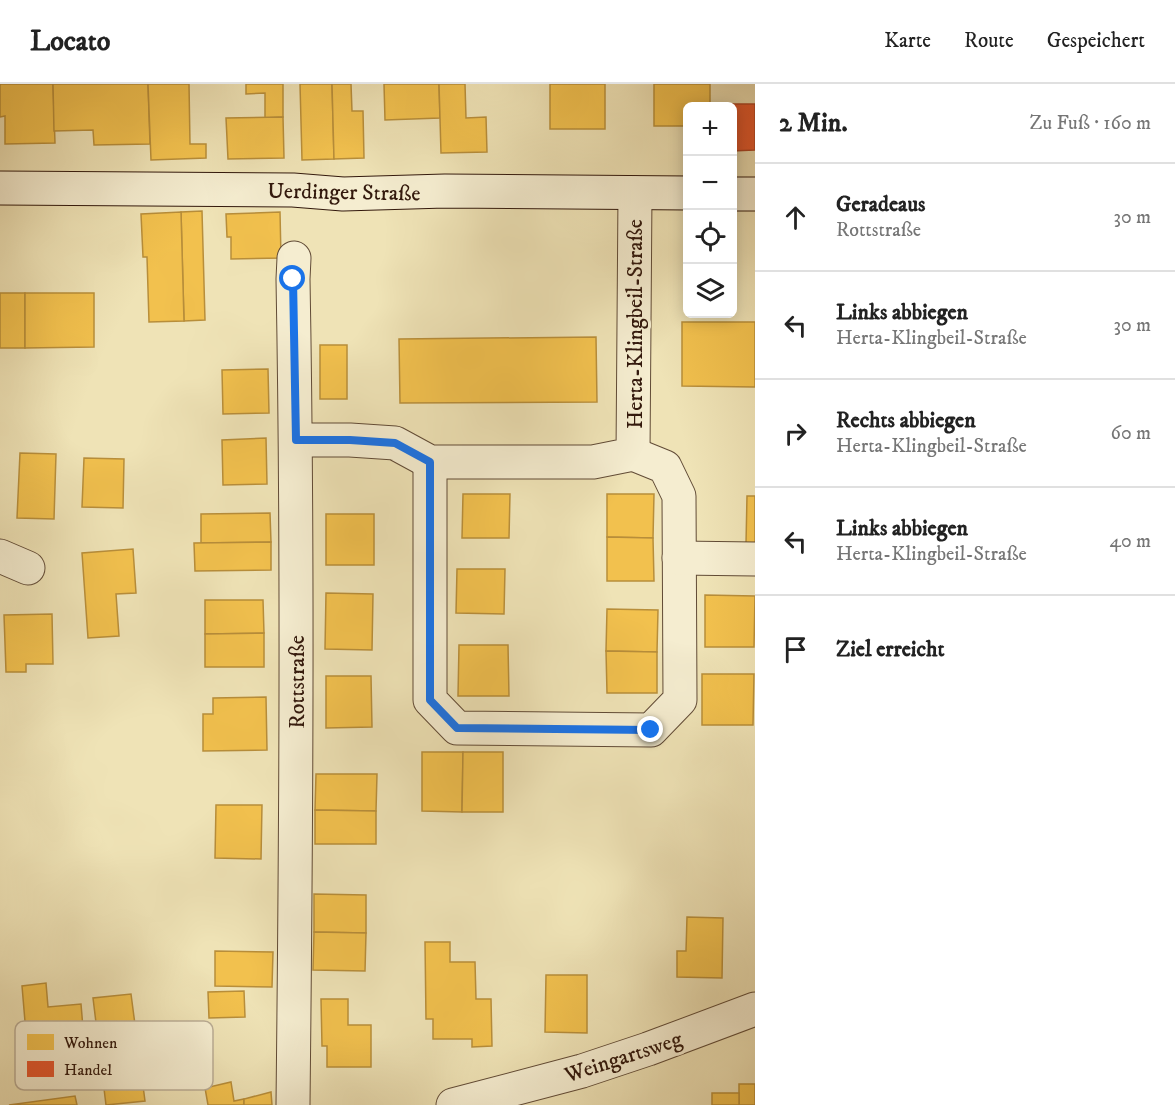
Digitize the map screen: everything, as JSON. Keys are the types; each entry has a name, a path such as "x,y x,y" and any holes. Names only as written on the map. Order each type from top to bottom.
{"street":[{"name":"Uerdinger Straße","path":"0,189 293,190 343,194 446,191 683,193"},
{"name":"Herta-Klingbeil-Straße","path":"633,454 635,193"},
{"path":"737,194 755,194"},
{"name":"Rottstraße","path":"293,1105 296,780 294,258"},
{"name":"Herta-Klingbeil-Straße","path":"296,440 395,443 430,462 593,462 633,454 665,467 679,496 680,700 651,730 457,728 430,700 430,462"},
{"path":"679,558 755,559"},
{"name":"Weingartsweg","path":"453,1105 582,1071 755,1009"}],"building: Wohnen":[{"path":"0,84 53,84 55,143 5,144 5,116 0,117"},
{"path":"53,84 148,84 150,144 94,145 93,130 54,131"},
{"path":"148,84 189,84 190,144 206,144 206,158 151,160"},
{"path":"246,84 283,84 283,117 265,118 265,93 246,94"},
{"path":"300,84 332,84 334,159 302,160"},
{"path":"332,84 351,84 352,111 363,111 364,158 334,159"},
{"path":"384,84 439,84 440,118 385,120"},
{"path":"439,84 465,84 466,118 486,117 487,152 441,153"},
{"path":"550,84 605,84 605,129 550,129"},
{"path":"654,84 710,84 710,102 683,102 683,126 654,126"},
{"path":"283,117 284,158 228,159 226,118"},
{"path":"202,211 205,320 184,321 181,212"},
{"path":"181,212 184,321 149,322 147,257 143,257 141,214"},
{"path":"280,212 281,258 231,259 231,237 227,237 226,214"},
{"path":"0,293 25,293 25,348 0,348"},
{"path":"25,293 94,293 94,347 25,348"},
{"path":"682,322 755,322 755,387 682,386"},
{"path":"596,337 597,402 400,403 399,339"},
{"path":"320,345 347,345 347,399 320,399"},
{"path":"268,369 269,413 223,414 222,370"},
{"path":"266,438 267,484 223,485 222,440"},
{"path":"20,453 56,454 54,519 17,518"},
{"path":"84,458 124,459 123,508 82,507"},
{"path":"463,494 510,494 509,538 462,538"},
{"path":"607,494 654,494 653,538 607,537"},
{"path":"747,496 755,496 755,544 746,544"},
{"path":"270,513 271,542 201,543 201,514"},
{"path":"326,514 374,514 374,565 326,565"},
{"path":"607,537 653,538 654,581 607,581"},
{"path":"271,542 271,570 195,571 194,543"},
{"path":"133,549 136,593 116,594 119,636 88,638 82,553"},
{"path":"457,569 505,569 504,614 456,613"},
{"path":"326,593 373,594 372,650 325,649"},
{"path":"705,595 755,596 754,647 705,647"},
{"path":"205,600 263,600 264,633 205,634"},
{"path":"607,609 658,610 657,652 606,651"},
{"path":"52,614 53,664 26,664 26,672 6,672 4,615"},
{"path":"264,633 264,667 205,667 205,634"},
{"path":"459,645 508,645 509,696 458,696"},
{"path":"606,651 657,652 657,693 607,693"},
{"path":"702,674 754,674 753,725 702,725"},
{"path":"326,676 371,676 372,727 326,728"},
{"path":"266,697 267,750 203,751 203,714 213,714 213,698"},
{"path":"422,752 463,752 462,812 422,811"},
{"path":"463,752 503,752 503,812 462,812"},
{"path":"316,774 377,774 376,811 315,810"},
{"path":"216,805 262,805 261,859 215,858"},
{"path":"315,810 376,811 376,844 315,844"},
{"path":"314,894 366,895 366,933 314,932"},
{"path":"687,917 723,918 722,978 677,977 677,951 686,951"},
{"path":"314,932 366,933 365,971 313,970"},
{"path":"425,942 450,942 450,962 475,962 476,999 491,999 492,1046 472,1047 472,1039 433,1039 433,1019 426,1019"},
{"path":"215,951 273,952 272,987 215,986"},
{"path":"546,975 587,975 587,1033 545,1032"},
{"path":"46,983 48,1007 81,1004 82,1021 25,1021 22,986"},
{"path":"244,991 245,1017 209,1018 208,992"},
{"path":"131,994 135,1021 96,1021 93,998"},
{"path":"321,999 348,999 348,1025 371,1025 371,1067 327,1067 327,1046 322,1046"},
{"path":"231,1082 234,1101 244,1099 244,1105 208,1105 205,1090 213,1090 213,1086"},
{"path":"739,1084 755,1084 755,1105 739,1105"},
{"path":"104,1090 144,1090 145,1101 106,1105"},
{"path":"271,1092 272,1105 244,1105 244,1099"},
{"path":"712,1093 739,1093 739,1105 712,1105"},
{"path":"75,1096 77,1105 9,1105"}],"building: Handel":[{"path":"737,104 755,104 755,150 737,151"}],"route":[{"path":"293,279 296,440 395,443 430,462 430,700 457,728 651,730"}]}
